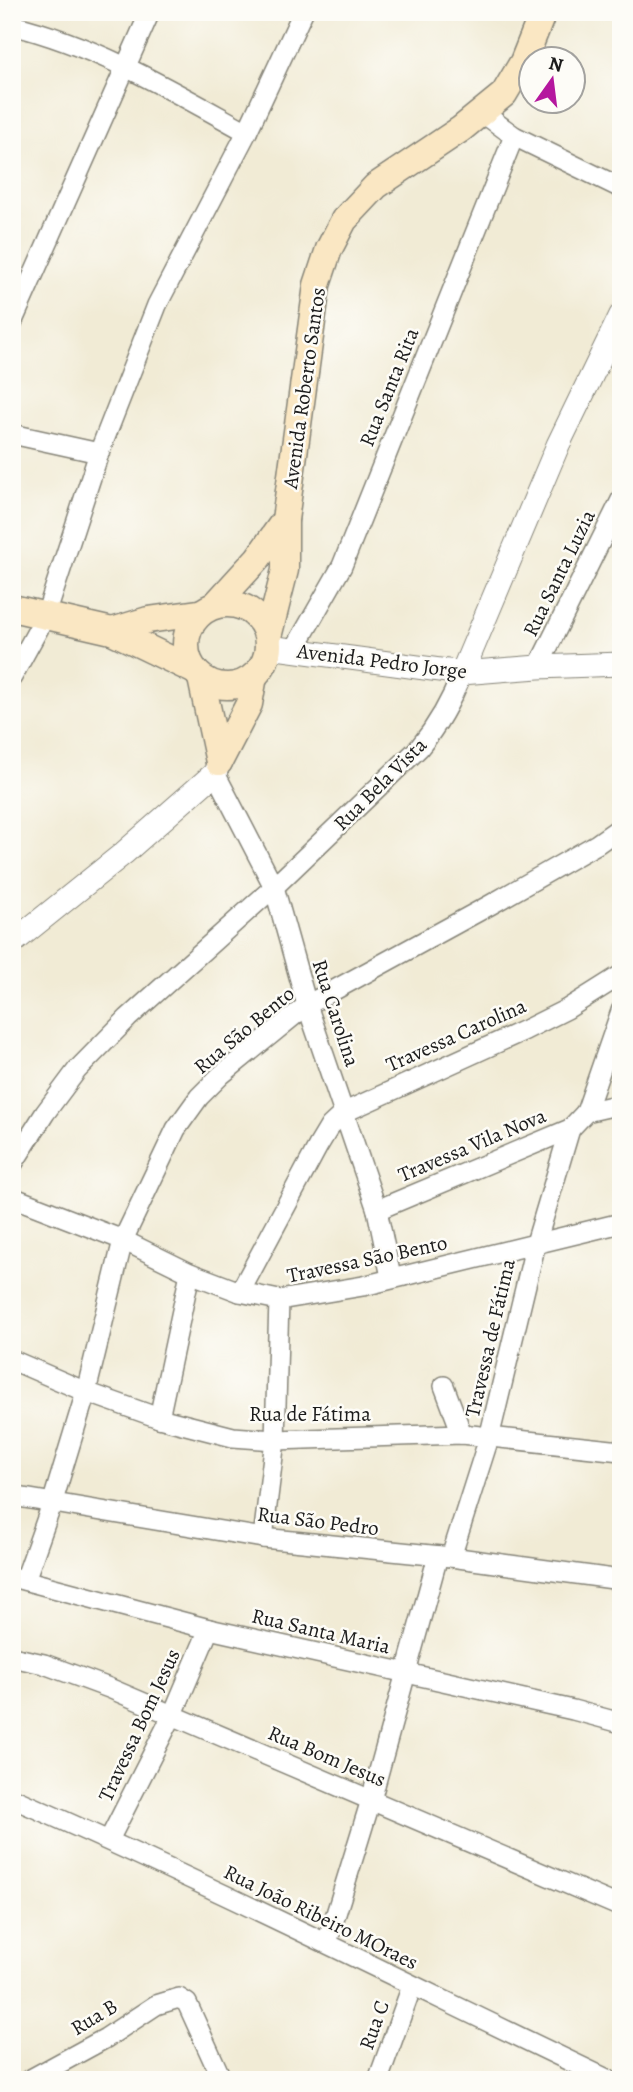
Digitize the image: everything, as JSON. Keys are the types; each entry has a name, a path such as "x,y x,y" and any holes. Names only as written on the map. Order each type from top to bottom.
{"main road":[{"name":"Avenida Roberto Santos","path":"277,644 285,570 285,520 317,285 330,248 344,220 376,186 482,113 503,94 523,62 543,12"},
{"name":"Avenida Roberto Santos","path":"207,609 258,558 285,520"},
{"path":"12,608 112,631 218,686 238,685 254,676 277,644 249,609 233,603 148,620 112,631"},
{"path":"207,609 187,631 185,652 197,674 217,767"},
{"path":"217,767 249,704 254,676"}],"street":[{"path":"14,313 150,12"},
{"path":"12,677 46,615 99,453 157,305 247,132 303,12"},
{"path":"12,25 33,30 127,66 247,132"},
{"path":"482,113 514,136 621,188"},
{"name":"Rua Santa Rita","path":"277,644 342,566 514,136"},
{"name":"Rua Bela Vista","path":"12,1165 45,1113 77,1070 128,1018 274,887 419,748 439,724 451,702 558,445 621,315"},
{"path":"12,434 99,453"},
{"name":"Rua Santa Luzia","path":"538,667 621,500"},
{"name":"Avenida Pedro Jorge","path":"277,644 462,673 621,664"},
{"path":"12,943 124,853 217,767"},
{"name":"Rua Carolina","path":"217,767 274,887 307,1005 377,1210 391,1277"},
{"name":"Rua São Bento","path":"19,1578 52,1504 86,1392 123,1240 176,1129 199,1097 221,1075 307,1005 538,878 621,827"},
{"name":"Travessa Carolina","path":"240,1292 330,1125 345,1112 525,1030 567,1009 621,975"},
{"path":"586,1112 621,1011"},
{"path":"586,1112 621,1104"},
{"name":"Travessa Vila Nova","path":"377,1210 570,1129 586,1112"},
{"name":"Travessa de Fátima","path":"327,1943 444,1556 489,1438 536,1243 570,1129"},
{"name":"Travessa São Bento","path":"12,1197 123,1240 190,1273 240,1292 279,1300 363,1286 391,1277 621,1223"},
{"path":"159,1418 190,1273"},
{"path":"263,1538 275,1440 279,1300"},
{"name":"Rua de Fátima","path":"12,1360 86,1392 159,1418 233,1437 275,1440 462,1434 621,1451"},
{"path":"444,1386 462,1434"},
{"name":"Rua São Pedro","path":"12,1496 263,1538 444,1556 621,1580"},
{"name":"Rua Santa Maria","path":"19,1578 209,1629 621,1723"},
{"name":"Travessa Bom Jesus","path":"109,1840 173,1714 209,1629"},
{"name":"Rua Bom Jesus","path":"12,1657 44,1664 173,1714 621,1907"},
{"name":"Rua João Ribeiro MOraes","path":"12,1798 109,1840 609,2080"},
{"name":"Rua C","path":"378,2080 412,1986"},
{"name":"Rua B","path":"29,2080 156,2005 173,1998 187,2003 222,2080"}]}
